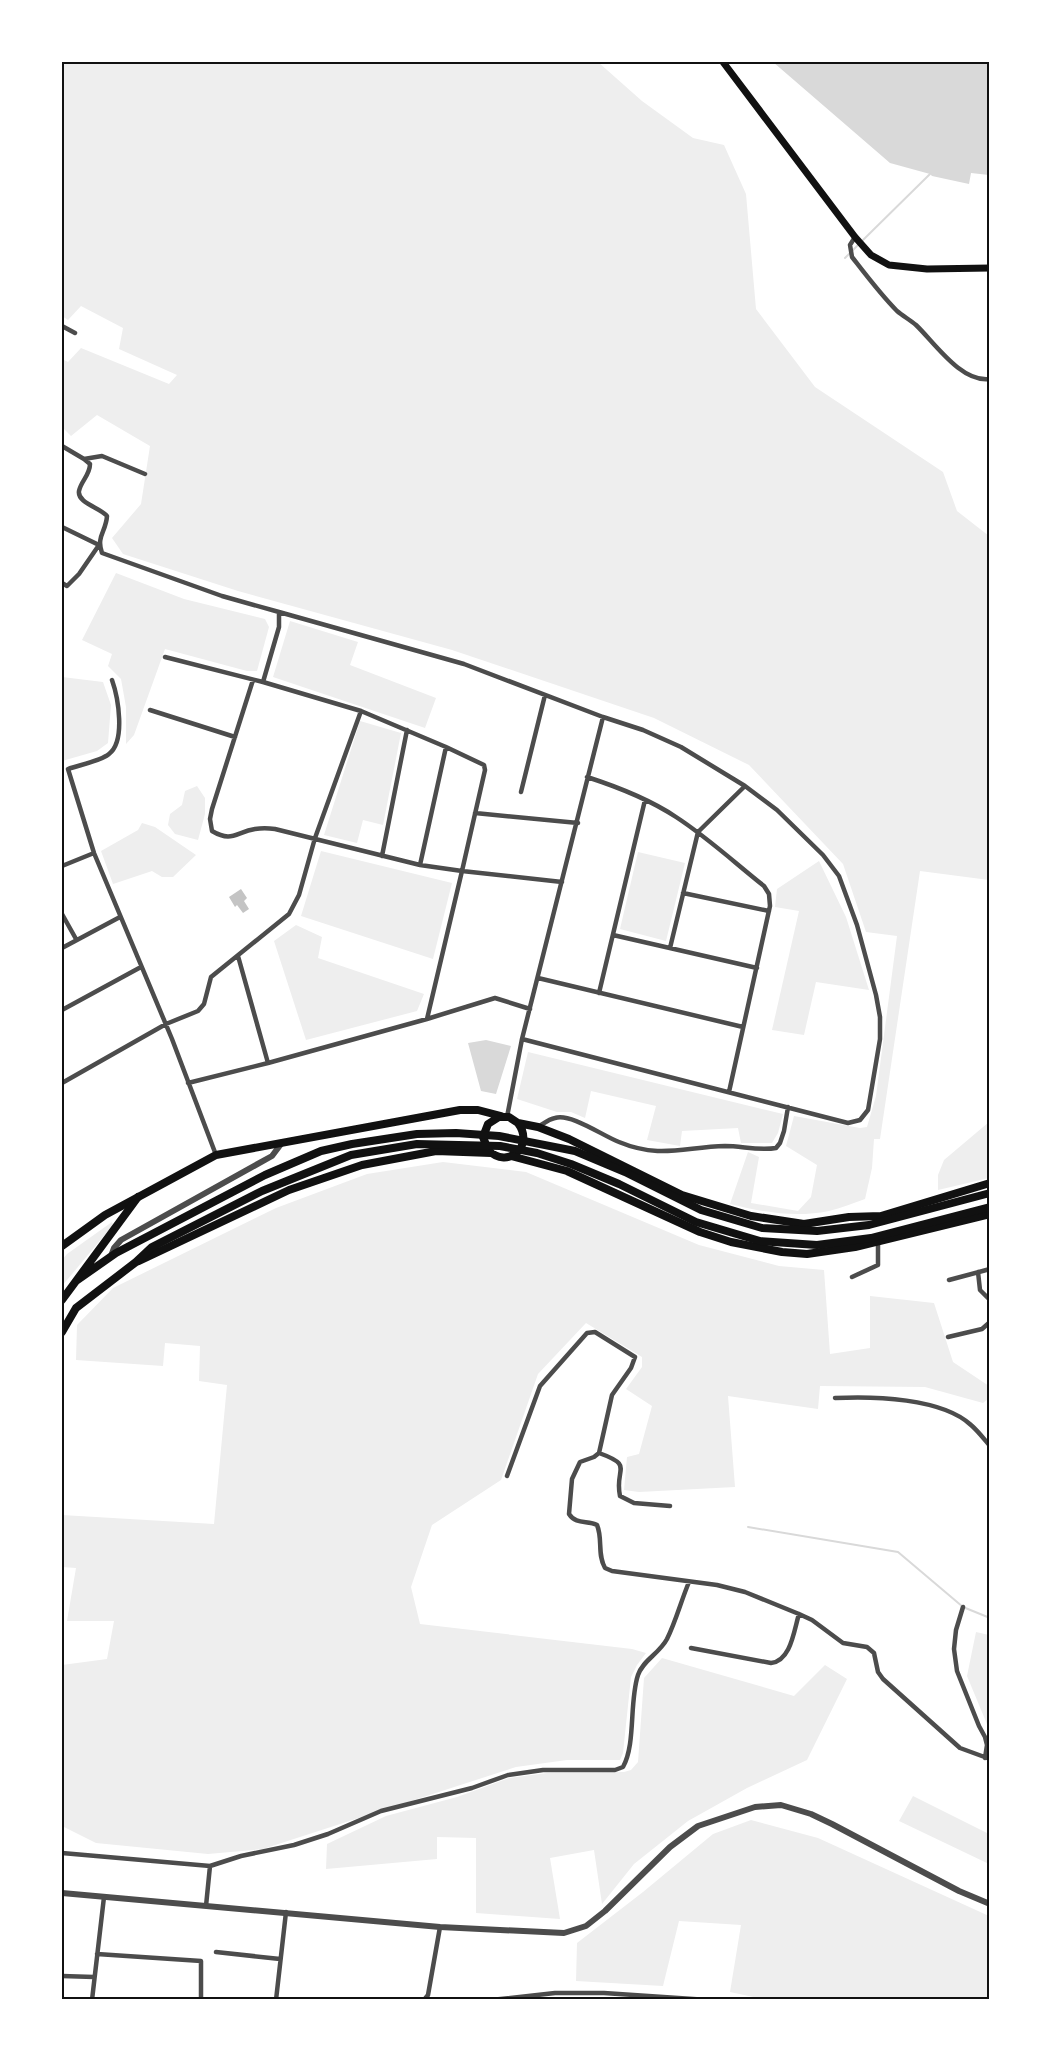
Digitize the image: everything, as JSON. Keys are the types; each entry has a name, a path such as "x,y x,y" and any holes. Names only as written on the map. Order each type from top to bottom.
{"main road":[{"path":"723,62 871,255 889,265 927,269 990,268"},
{"path":"62,1246 105,1215 216,1155 460,1110 478,1110 538,1127 569,1139 682,1195 751,1216 784,1222 804,1224 849,1217 881,1216 990,1184"},
{"path":"491,1153 484,1142 484,1132 491,1121 505,1117"},
{"path":"511,1156 520,1149 524,1138 522,1127 518,1123"},
{"path":"76,1281 111,1257 265,1175 321,1152 352,1144 417,1134 499,1136 575,1151 701,1210 762,1228 817,1232 869,1225 990,1193"},
{"path":"62,1332 76,1308 152,1247 262,1191 351,1155 417,1144 500,1146 537,1153 619,1184 696,1222 760,1242 817,1245 871,1238 990,1207"},
{"path":"136,1262 289,1190 362,1165 436,1151 491,1153 501,1158 511,1156 567,1171 700,1232 731,1242 782,1252 807,1254 830,1252 990,1214"},
{"path":"62,1300 138,1197"}],"street":[{"path":"855,237 850,245 852,257 898,312 914,324 941,353 966,372 980,379 990,379"},
{"path":"62,326 75,333"},
{"path":"62,446 90,464 90,471 79,495 81,499 103,511 107,516 107,523 100,536 99,545 102,553 109,557 222,596 464,664 643,730 681,747 745,786 777,810 823,855 839,876 857,925 880,1017 880,1039 868,1110 860,1120 848,1123 522,1039"},
{"path":"84,459 102,456 145,474"},
{"path":"62,527 99,545"},
{"path":"62,583 67,586 79,574 99,545"},
{"path":"263,682 279,627 279,612"},
{"path":"165,657 263,682 361,711 484,765 485,770 427,1019"},
{"path":"62,770 108,755 116,747 119,734 118,697 112,680"},
{"path":"253,680 212,809 210,819 212,831 222,837 232,837 252,829 263,828 315,838 420,865 562,882"},
{"path":"521,792 545,695"},
{"path":"150,710 235,737"},
{"path":"62,1083 166,1024 198,1011 204,1004 211,977 285,918 294,908 315,838 361,711"},
{"path":"505,1117 522,1039 603,717"},
{"path":"382,856 407,730"},
{"path":"420,865 446,747"},
{"path":"69,769 94,854 166,1024 216,1155"},
{"path":"587,777 620,788 674,815 764,886 770,894 769,911 729,1092"},
{"path":"670,948 698,832 745,786"},
{"path":"599,993 645,800"},
{"path":"475,813 578,823"},
{"path":"62,866 94,854"},
{"path":"683,893 769,911"},
{"path":"62,914 76,939"},
{"path":"62,948 120,917"},
{"path":"613,935 757,968"},
{"path":"238,956 268,1063"},
{"path":"62,1010 141,967"},
{"path":"538,978 743,1027"},
{"path":"188,1083 427,1019 495,998 530,1009"},
{"path":"538,1127 555,1118 565,1117 619,1142 656,1152 724,1146 768,1150 776,1148 780,1143 788,1107"},
{"path":"111,1257 114,1248 122,1240 272,1156 281,1144"},
{"path":"852,1277 878,1265 878,1242"},
{"path":"948,1280 990,1269"},
{"path":"978,1272 980,1290 990,1300"},
{"path":"948,1337 982,1329 990,1322"},
{"path":"507,1476 540,1386 587,1333 595,1332 635,1358 631,1368 612,1395 599,1453 580,1462 572,1479 569,1514 572,1519 597,1525 600,1530 600,1560 605,1568 612,1571 717,1585 745,1592 812,1620 843,1643 867,1647 874,1653 878,1672 883,1679 960,1748 987,1759 985,1737 957,1671 954,1649 956,1630 963,1607"},
{"path":"835,1398 866,1397 923,1404 950,1412 970,1424 990,1446"},
{"path":"599,1453 617,1459 622,1467 618,1487 620,1496 634,1503 670,1506"},
{"path":"62,1853 210,1866 241,1856 294,1845 328,1834 381,1811 472,1788 508,1775 543,1770 615,1770 623,1767 628,1754 635,1685 639,1672 645,1662 658,1653 667,1639 689,1582"},
{"path":"691,1648 771,1663 778,1662 785,1656 799,1614"},
{"path":"62,1893 440,1927 564,1933 586,1926 605,1911 670,1847 698,1826 756,1807 781,1805 811,1814 832,1824 959,1892 990,1905"},
{"path":"206,1905 210,1866"},
{"path":"92,2000 104,1897"},
{"path":"276,2000 286,1912"},
{"path":"424,2000 428,1995 440,1927"},
{"path":"216,1952 280,1959"},
{"path":"97,1954 201,1961 201,2000"},
{"path":"62,1976 94,1977"},
{"path":"491,2000 555,1992 708,2000"},
{"path":"603,2000 604,1993"}],"shaded area":[{"path":"62,62 598,62 642,101 693,138 724,145 746,194 756,309 815,387 943,472 957,511 989,536 989,880 920,871 880,1139 874,1139 872,1168 865,1199 829,1211 804,1214 767,1212 730,1204 748,1152 759,1157 751,1203 798,1211 811,1197 817,1165 786,1146 794,1116 860,1128 867,1127 876,1096 897,936 866,932 843,864 749,765 654,718 452,650 238,591 123,554 112,538 141,504 150,446 97,415 71,436 62,427 62,359 68,362 81,348 169,384 177,375 119,349 123,328 81,306 68,320 62,316"},
{"path":"773,62 989,62 989,175 971,173 969,184 890,163"},
{"path":"116,573 184,599 265,619 269,627 257,671 247,671 165,649 134,735 126,744 126,707 121,679 108,666 112,654 82,640"},
{"path":"290,621 358,642 350,665 436,698 425,728 273,677"},
{"path":"62,677 103,682 111,705 108,743 97,751 62,761"},
{"path":"360,721 401,733 383,825 363,820 357,843 324,835"},
{"path":"197,786 205,798 205,814 198,840 175,834 168,825 170,814 182,805 185,791"},
{"path":"142,823 155,827 196,855 173,877 162,877 152,871 113,884 101,851 138,830"},
{"path":"321,851 452,883 433,959 301,916"},
{"path":"638,852 685,863 666,941 620,929"},
{"path":"819,861 846,917 869,990 816,982 804,1035 772,1030 799,911 775,907 777,889"},
{"path":"296,925 322,937 318,958 424,994 417,1011 306,1040 274,941"},
{"path":"486,1040 511,1046 496,1094 481,1091 468,1043"},
{"path":"528,1052 783,1114 778,1133 772,1143 741,1143 738,1128 682,1131 680,1146 647,1140 656,1106 591,1091 585,1118 571,1112 557,1112 517,1099"},
{"path":"989,1122 989,1178 938,1190 938,1175 944,1160"},
{"path":"443,1162 526,1172 699,1245 779,1266 824,1270 830,1354 870,1348 870,1296 934,1303 953,1362 989,1386 989,1398 983,1403 925,1387 820,1386 818,1409 728,1396 735,1487 639,1492 624,1490 627,1457 639,1454 652,1406 626,1389 642,1367 642,1357 586,1323 538,1374 501,1480 432,1525 411,1587 420,1624 632,1649 646,1653 631,1677 623,1753 620,1760 567,1760 516,1767 263,1849 208,1854 96,1843 62,1826 62,1665 107,1659 114,1621 67,1621 76,1568 62,1567 62,1515 214,1524 227,1385 199,1381 200,1346 165,1343 163,1366 76,1360 77,1325 113,1288 276,1208 367,1174"},
{"path":"112,1222 113,1225 62,1286 62,1260"},
{"path":"976,1632 989,1635 989,1729 967,1676"},
{"path":"662,1658 794,1696 825,1665 847,1679 807,1760 747,1788 688,1821 634,1864 602,1904 594,1850 550,1858 560,1919 476,1913 476,1838 437,1837 437,1859 326,1869 327,1844 386,1816 457,1797 509,1778 547,1773 631,1770 638,1762 644,1678"},
{"path":"913,1796 989,1834 989,1864 899,1821"},
{"path":"751,1820 818,1838 989,1916 989,1999 768,2000 730,1992 741,1925 679,1921 663,1986 576,1981 577,1943 713,1834"}],"building":[{"path":"241,889 247,898 244,901 249,909 243,913 237,905 235,907 229,897"}],"waterway":[{"path":"862,241 930,174"},
{"path":"845,258 858,245"},
{"path":"748,1527 898,1552 963,1607 990,1618"}]}
